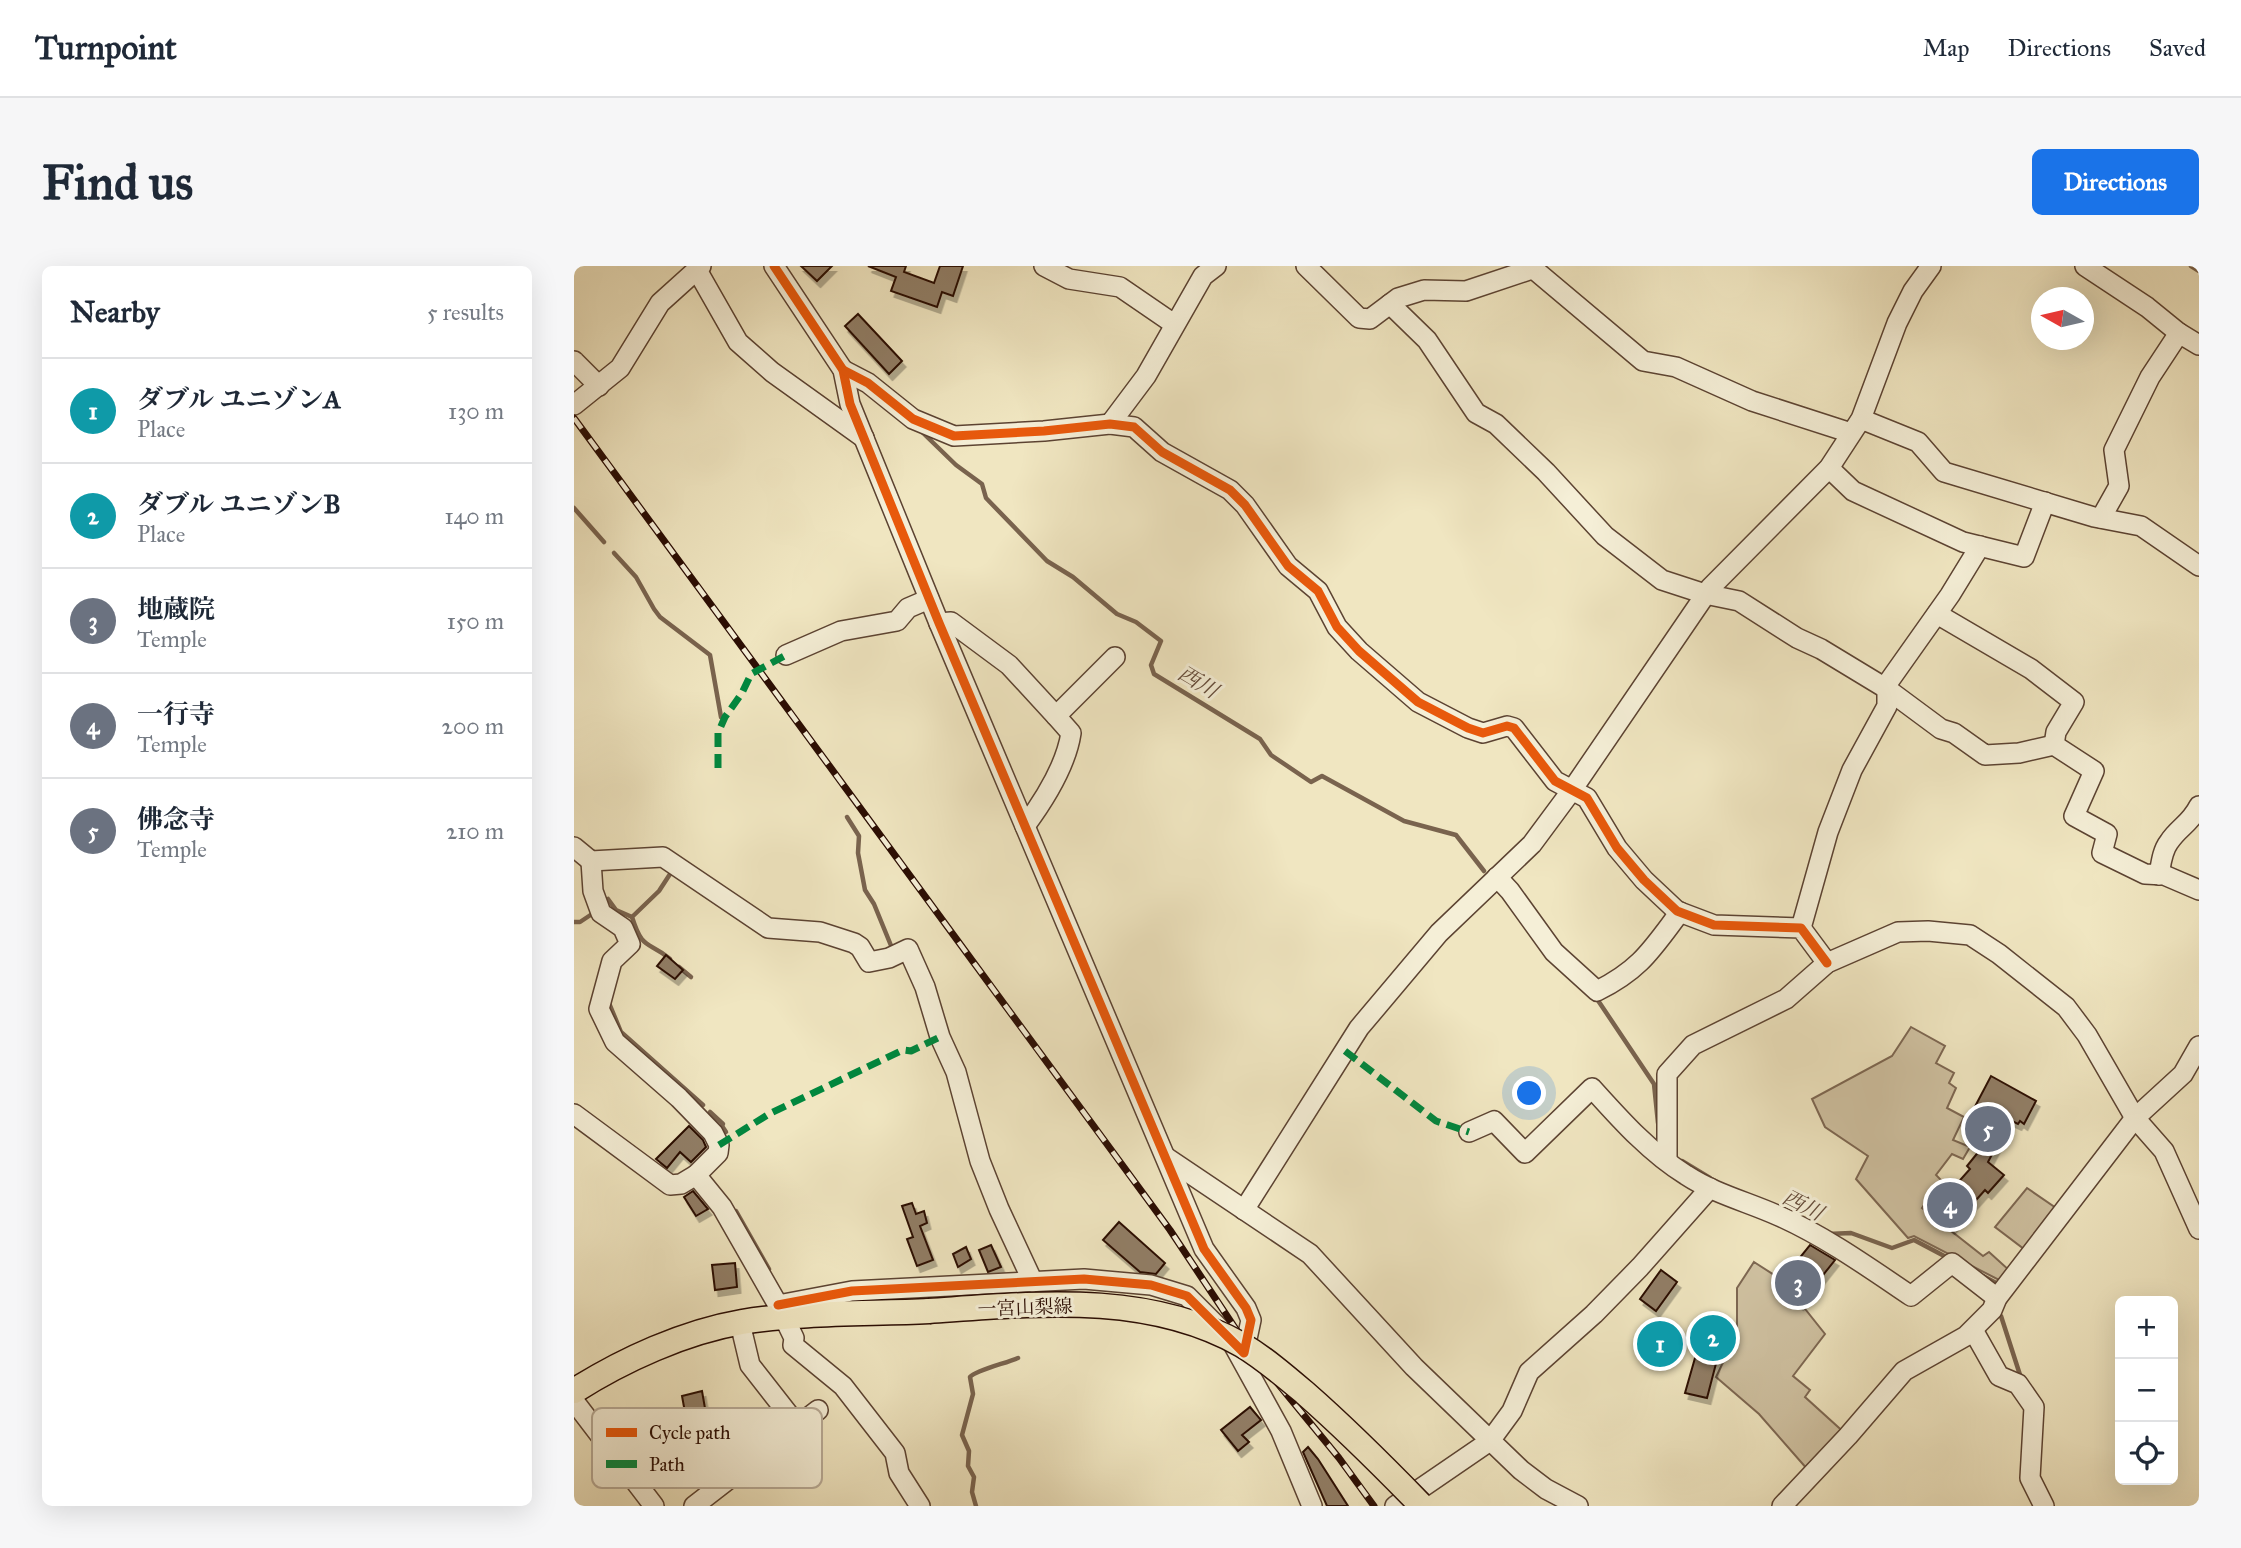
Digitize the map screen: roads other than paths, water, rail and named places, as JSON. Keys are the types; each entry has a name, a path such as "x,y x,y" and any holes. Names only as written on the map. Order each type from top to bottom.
{"main road":[{"name":"一宮山梨線","path":"574,1391 637,1357 688,1337 740,1322 778,1306 929,1311 1024,1305 1115,1306 1192,1323 1242,1345 1284,1375 1350,1432 1407,1505"}],"street":[{"path":"1044,266 1069,279 1120,287 1174,324"},
{"path":"1110,424 1146,376 1203,276 1216,266"},
{"path":"1306,266 1359,318 1370,319 1398,298 1424,290 1466,291 1531,267 1643,361 1676,367 1752,401 1918,442 1944,471 2101,518 2141,526 2199,566"},
{"path":"1244,1209 1360,1028 1439,933 1532,844 1572,790 1705,594 1829,468 1856,426 1897,323 1913,291 1931,266"},
{"path":"2085,266 2199,345"},
{"path":"574,405 620,368 660,303 699,268 738,342 772,372 864,438"},
{"path":"778,1306 852,1291 1084,1279 1151,1285 1187,1296 1244,1353 1251,1320 1204,1250 929,599 850,404 843,370 781,269"},
{"path":"1390,304 1427,340 1476,413 1496,424 1546,472 1605,536 1662,580 1705,594 1739,601 1797,638 1821,649 1887,689 1941,729 1954,733 1985,755 2019,753 2054,745 2094,771 2074,816 2107,834 2102,853 2145,874 2188,883 2199,890"},
{"path":"2101,518 2119,486 2114,450 2150,377 2179,333"},
{"path":"574,361 599,386"},
{"path":"843,370 868,383 914,419 954,436 1110,424 1134,428 1163,452 1230,490 1245,505 1288,566 1318,591 1337,627 1359,652 1418,702 1482,733 1507,726 1514,728 1555,780 1587,798 1617,848 1644,880 1680,912 1714,925 1801,928"},
{"path":"1829,468 1853,491 1964,542 2024,557 2045,502"},
{"path":"1801,928 1828,832 1852,770 1886,706 1887,684 1937,614 1980,546"},
{"path":"786,654 841,631 897,621 908,608 929,599"},
{"path":"1937,614 2031,669 2074,702 2056,732 2054,745"},
{"path":"939,623 951,622 1009,665 1071,733 1069,750 1039,807 1025,826"},
{"path":"1056,716 1115,657"},
{"path":"2160,875 2162,856 2169,842 2192,820 2199,806"},
{"path":"574,847 591,861 663,857 768,928 820,932 854,943 860,947 869,962 889,958 908,949 925,987 940,1037 956,1072 980,1161 1033,1282"},
{"path":"574,1114 670,1185 681,1184 696,1175 718,1153 719,1146 713,1133 679,1098 615,1042 599,1009 612,961 630,944 623,928 601,912 593,891 591,861"},
{"path":"1497,877 1555,952 1597,991 1621,979 1640,964 1680,912"},
{"path":"1801,928 1827,963"},
{"path":"1667,1161 1667,1074 1693,1045 1786,999 1827,963 1898,932 1927,930 1970,935 1999,954 2066,1007 2087,1035 2135,1118 2164,1151 2199,1229"},
{"path":"1782,1506 1904,1371 1973,1330 1992,1310 1997,1298 2135,1118 2183,1074 2199,1046"},
{"path":"1469,1132 1494,1121 1525,1153 1592,1088 1622,1122 1685,1175 1742,1203 1778,1216 1842,1250 1911,1296 1952,1264 1997,1298"},
{"path":"1166,1157 1310,1254 1414,1367 1490,1440 1538,1483 1578,1506"},
{"path":"696,1175 722,1207 778,1306 794,1338 793,1345 843,1386 895,1453 899,1473 920,1506"},
{"path":"1407,1505 1490,1440 1512,1411 1529,1372 1631,1277 1710,1188"},
{"path":"740,1322 750,1365 784,1408"},
{"path":"1973,1330 1999,1376 2018,1384 2034,1407 2030,1478 2044,1506"},
{"path":"1232,1342 1281,1431 1312,1506"},
{"path":"574,1401 592,1425"},
{"path":"640,1488 654,1506"},
{"path":"694,1506 717,1488"}],"waterway":[{"path":"2191,266 2199,271"},
{"name":"西川","path":"921,431 956,465 982,484 986,498 1047,561 1073,577 1117,614 1136,622 1161,641 1151,665 1154,674 1260,739 1271,755 1311,782 1322,776 1404,821 1456,835 1484,871"},
{"path":"574,508 604,542"},
{"path":"614,553 636,577 660,617 710,655 721,717"},
{"path":"847,817 859,836 858,853 865,890 874,904 892,948"},
{"path":"670,959 643,941 632,917 659,891 672,871"},
{"path":"608,899 616,910 632,917"},
{"path":"574,922 580,922 595,912"},
{"path":"679,967 691,977"},
{"name":"西川","path":"1595,996 1654,1084 1658,1123"},
{"path":"609,1003 621,1032 703,1105"},
{"path":"710,1112 723,1124 726,1132"},
{"name":"西川","path":"1682,1161 1710,1178"},
{"path":"736,1211 769,1269"},
{"name":"西川","path":"1828,1234 1851,1233 1892,1248 1914,1240 1948,1258"},
{"name":"西川","path":"1983,1276 1998,1284"},
{"name":"西川","path":"2001,1316 2021,1378"},
{"path":"976,1506 972,1492 974,1477 968,1466 969,1451 962,1435 973,1394 970,1377 1018,1358"}],"railway":[{"path":"574,418 1170,1230 1247,1346 1339,1458 1374,1506"}],"place":[{"name":"佛念寺","path":"1988,1129"},
{"name":"一行寺","path":"1950,1205"},
{"name":"地蔵院","path":"1798,1283"},
{"name":"ダブル ユニゾンB","path":"1713,1338"},
{"name":"ダブル ユニゾンA","path":"1660,1344"}]}
